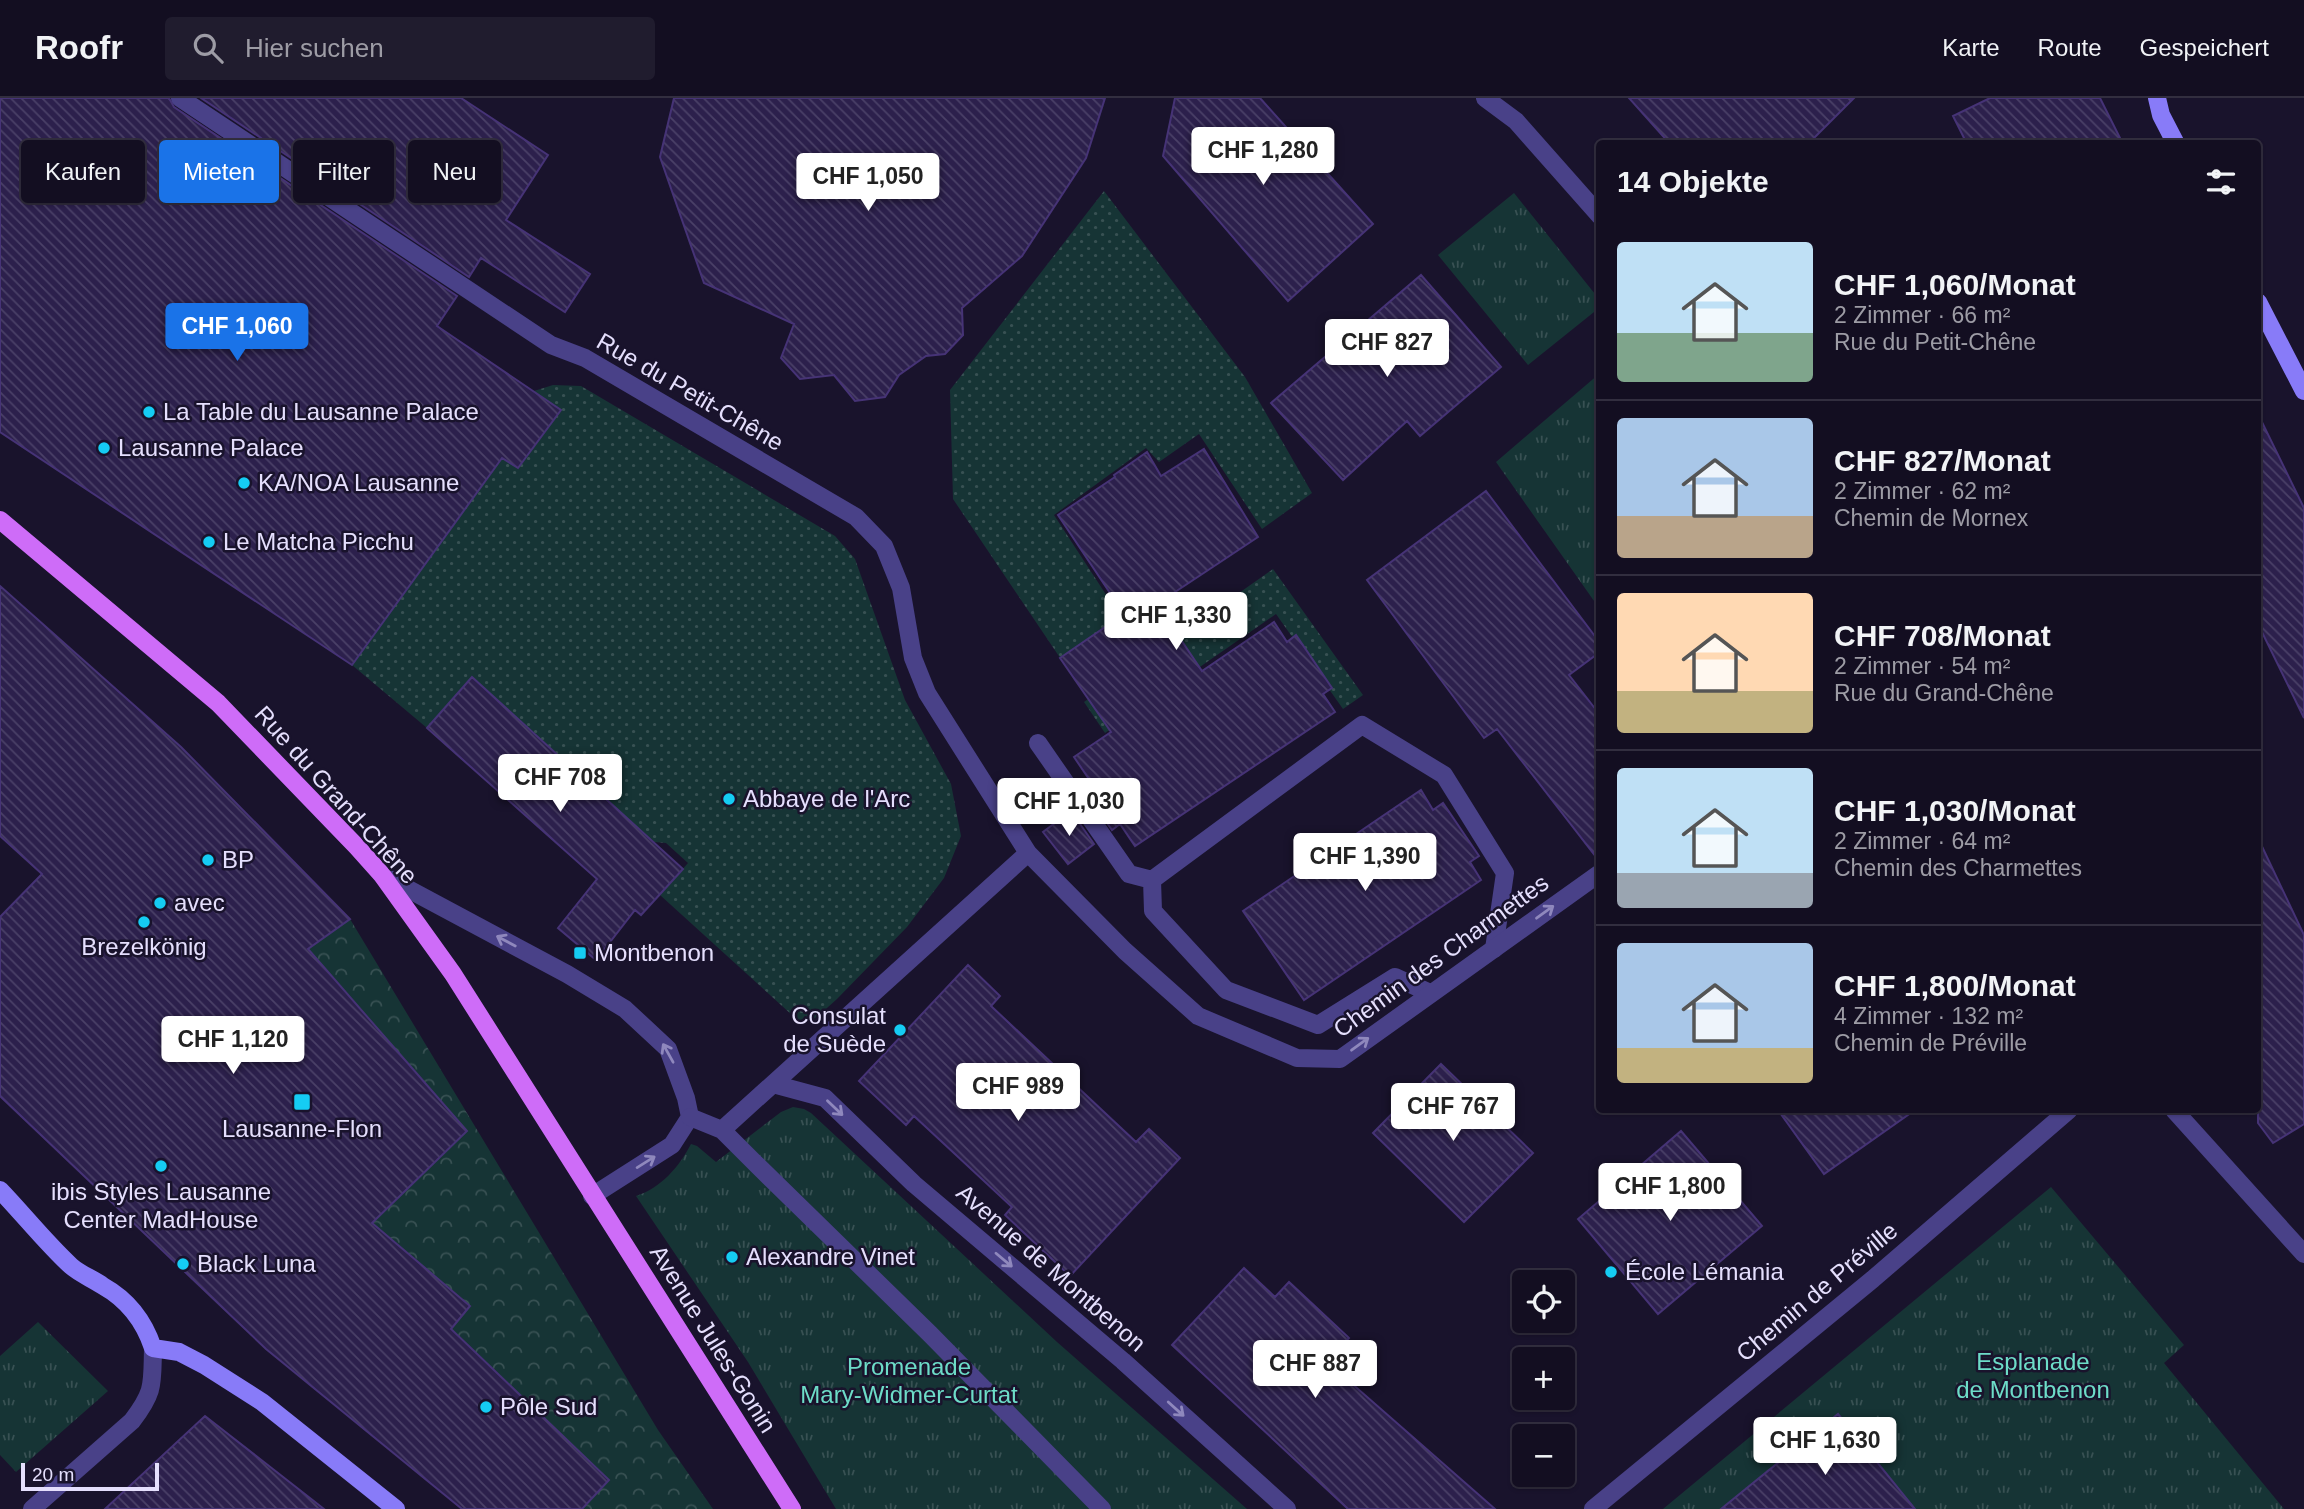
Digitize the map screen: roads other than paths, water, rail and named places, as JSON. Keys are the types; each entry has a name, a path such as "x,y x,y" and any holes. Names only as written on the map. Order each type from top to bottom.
{"main road":[{"name":"Rue du Grand-Chêne","path":"0,520 218,703 358,847 382,875 453,974 592,1196"},
{"name":"Avenue Jules-Gonin","path":"592,1196 792,1509"}],"street":[{"name":"Rue du Petit-Chêne","path":"180,98 551,345 585,358 856,517 884,546 901,587 913,658 927,693 1028,853"},
{"path":"1485,98 1516,121 1596,211"},
{"path":"2157,98 2161,115 2174,140"},
{"path":"2261,308 2304,391"},
{"path":"1152,880 1363,725 1444,775 1504,873 1493,949"},
{"path":"1038,743 1129,874 1152,880"},
{"path":"722,1130 1028,853"},
{"name":"Chemin des Charmettes","path":"1028,853 1125,951 1198,1016 1297,1058 1340,1059 1596,876"},
{"path":"382,875 566,974 625,1009 668,1049 690,1117 672,1145 592,1196"},
{"path":"1152,880 1153,911 1226,990 1318,1025 1395,977 1430,993"},
{"name":"Avenue de Montbenon","path":"773,1084 825,1098 914,1184 1123,1362 1287,1509"},
{"name":"Chemin de Préville","path":"1592,1509 1873,1279 2066,1113"},
{"path":"2177,1113 2304,1254"},
{"path":"690,1117 722,1130 930,1334 1102,1509"},
{"path":"0,1190 73,1268 122,1299 147,1330 153,1348 152,1389 145,1404 132,1421 32,1509"},
{"path":"153,1348 179,1352 262,1402 396,1509"}],"place":[{"name":"La Table du Lausanne Palace","path":"149,412"},
{"name":"Lausanne Palace","path":"104,448"},
{"name":"KA/NOA Lausanne","path":"244,483"},
{"name":"Le Matcha Picchu","path":"209,542"},
{"name":"Abbaye de l'Arc","path":"729,799"},
{"name":"BP","path":"208,860"},
{"name":"avec","path":"160,903"},
{"name":"Brezelkönig","path":"144,922"},
{"name":"Montbenon","path":"580,953"},
{"name":"Consulat de Suède","path":"900,1030"},
{"name":"Lausanne-Flon","path":"302,1102"},
{"name":"ibis Styles Lausanne Center MadHouse","path":"161,1166"},
{"name":"Alexandre Vinet","path":"732,1257"},
{"name":"Black Luna","path":"183,1264"},
{"name":"École Lémania","path":"1611,1272"},
{"name":"Pôle Sud","path":"486,1407"}],"park label":[{"name":"Esplanade de Montbenon","path":"2033,1376"},
{"name":"Promenade Mary-Widmer-Curtat","path":"909,1381"}]}
